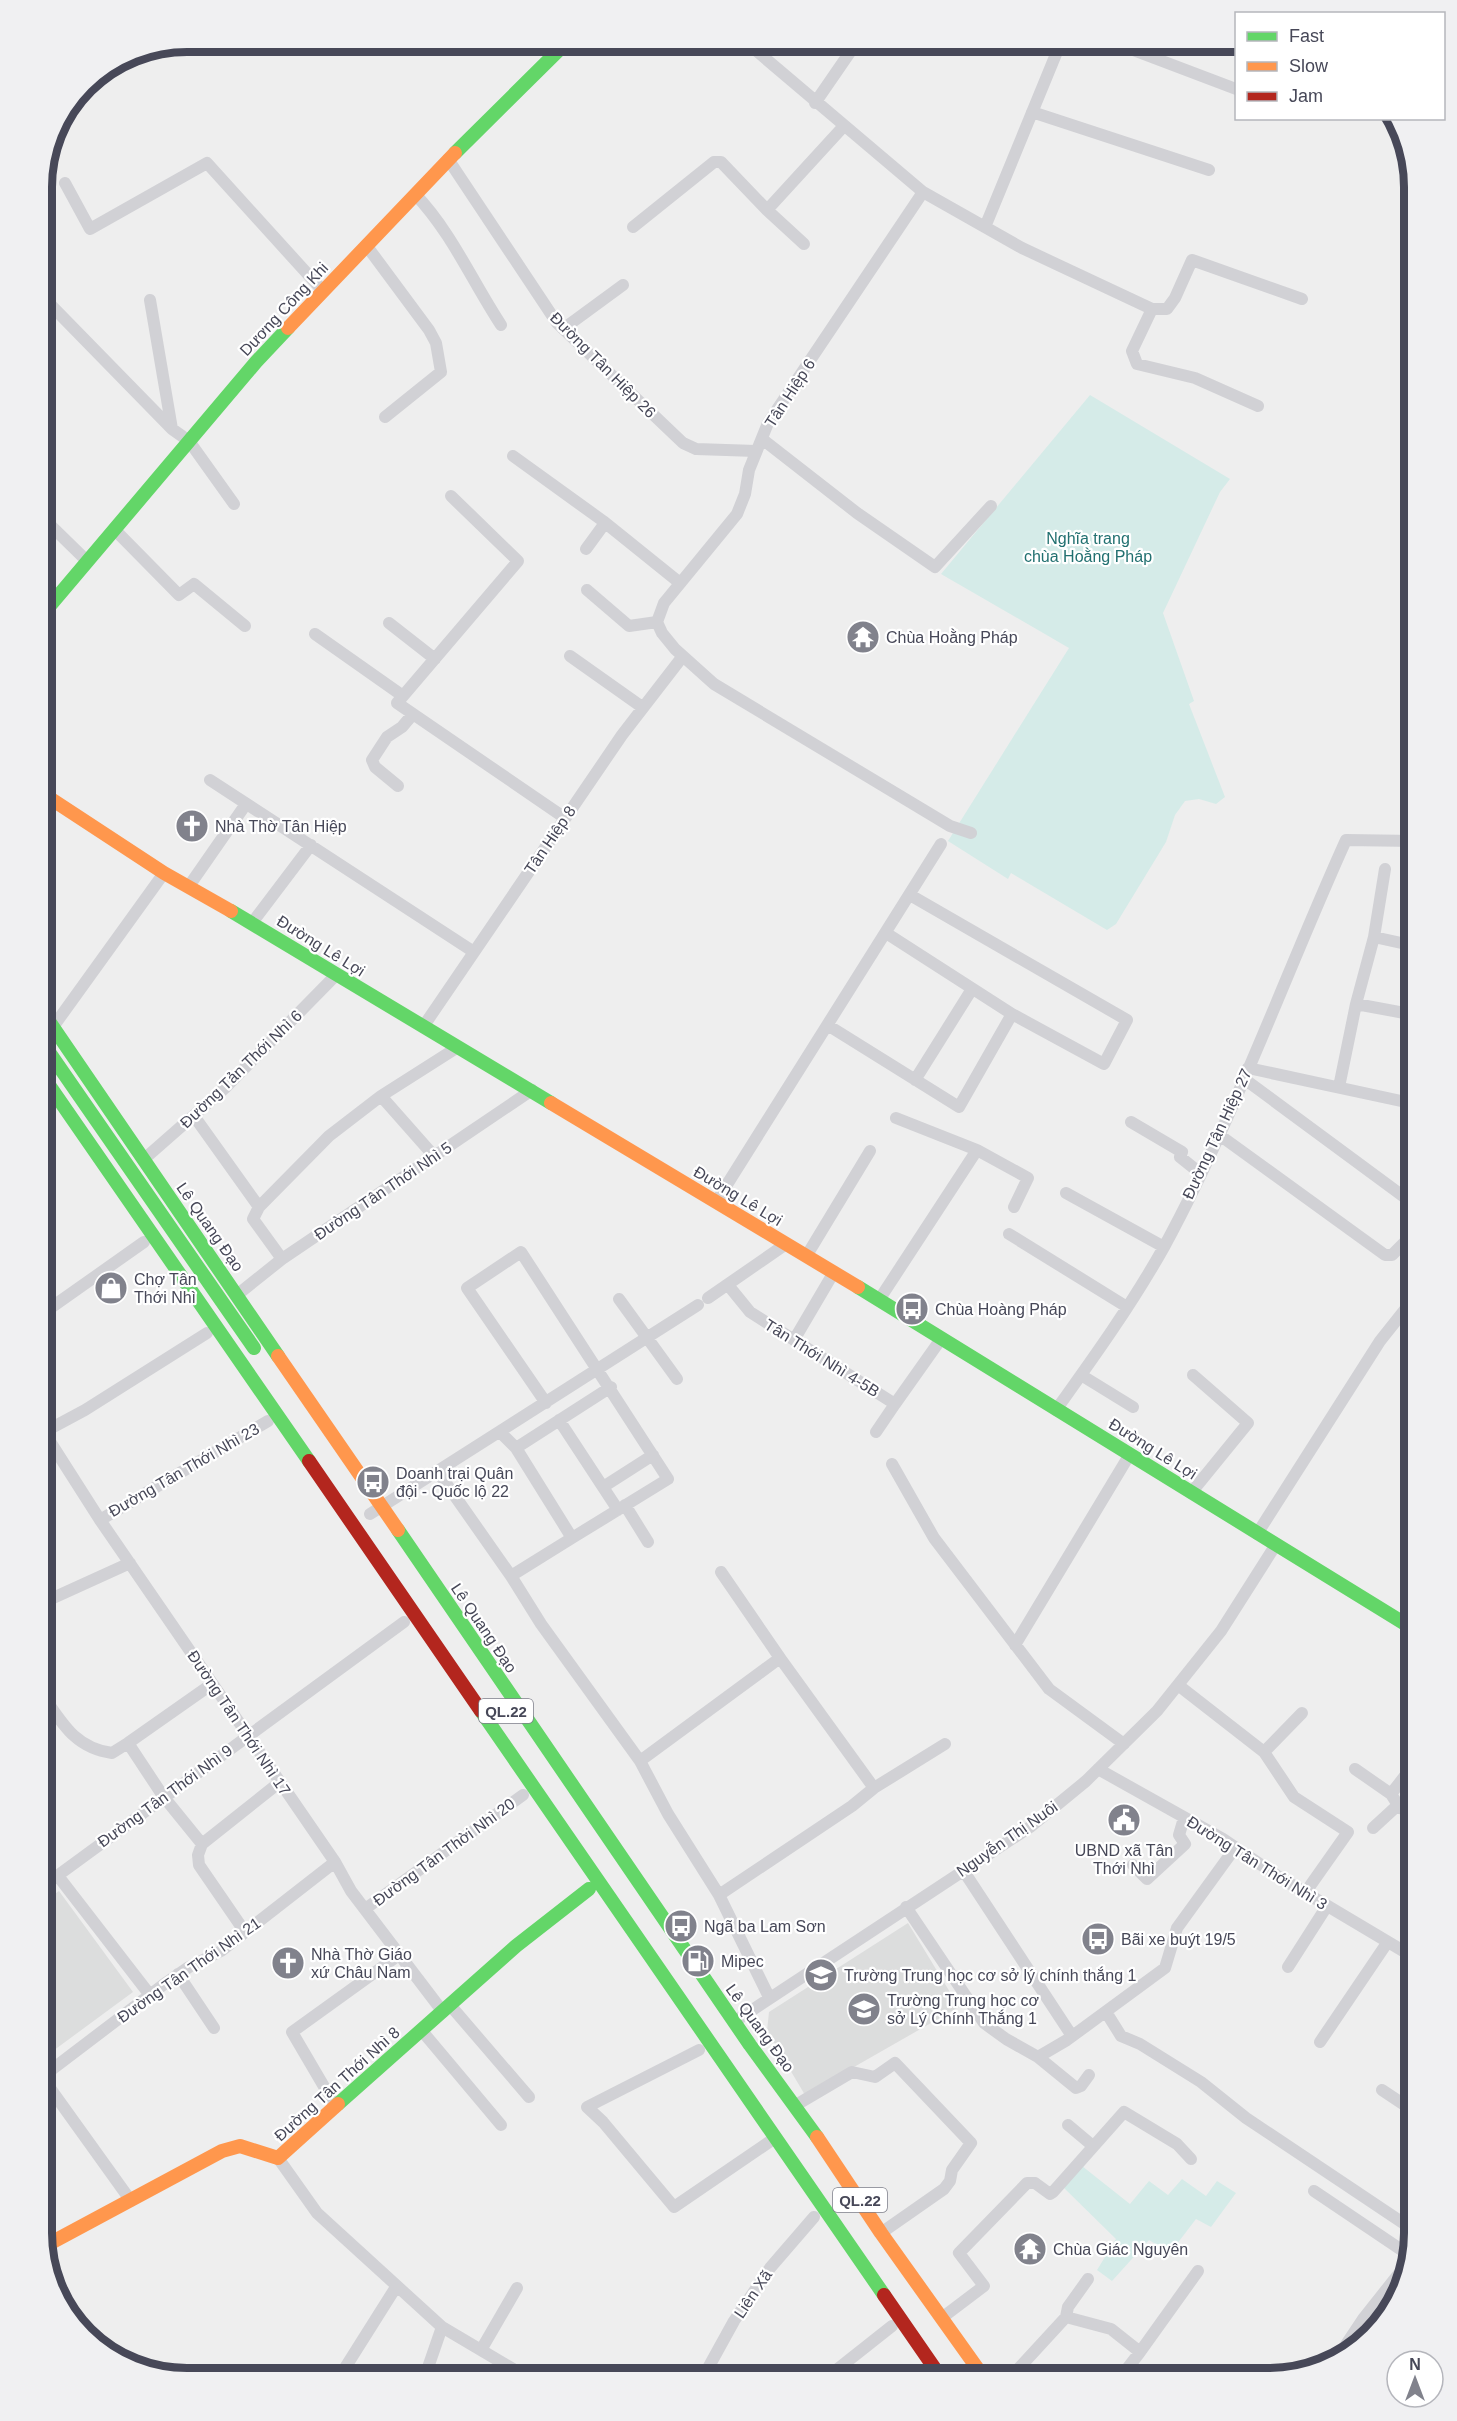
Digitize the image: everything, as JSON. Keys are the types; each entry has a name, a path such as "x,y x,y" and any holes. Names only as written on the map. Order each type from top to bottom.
{"main road":[{"name":"Dương Công Khi","path":"53,602 256,362 448,159 556,53"},
{"name":"Đường Lê Lợi","path":"53,800 164,873 252,923 807,1255 1275,1546 1404,1623"},
{"name":"Lê Quang Đạo","path":"53,1026 237,1296 372,1512 717,2035 770,2141 814,2217 920,2368"},
{"name":"Lê Quang Đạo","path":"53,1057 260,1357"},
{"name":"Lê Quang Đạo","path":"53,1090 717,2035 962,2368"},
{"name":"Lê Quang Đạo","path":"53,1110 589,1889 717,2035 796,2105 881,2233 978,2368"},
{"name":"Lê Quang Đạo","path":"403,1563 717,2035"},
{"name":"Đường Tân Thới Nhì 8","path":"53,2242 235,2146 278,2158 516,1946 589,1889"},
{"name":"Lê Quang Đạo","path":"770,2141 934,2368"}],"street":[{"path":"762,53 815,103 923,192 1022,248 1152,309 1167,309 1175,298 1192,260 1302,299"},
{"path":"815,103 849,53"},
{"path":"985,227 1056,53"},
{"path":"1141,53 1235,89"},
{"path":"1032,112 1209,170"},
{"path":"767,210 843,127"},
{"name":"Đường Tân Hiệp 26","path":"448,159 533,290 563,329 683,443 696,449 756,451"},
{"path":"64,183 90,229 207,162 323,291"},
{"path":"633,227 714,162 721,162 767,210 804,244"},
{"name":"Tân Hiệp 6","path":"657,622 664,603 740,508 756,451 768,423 923,192"},
{"path":"415,194 461,253 480,294 501,325"},
{"path":"366,245 429,330 436,343 441,372 385,417"},
{"path":"563,329 623,285"},
{"path":"150,300 172,429"},
{"path":"53,307 172,429 189,441 234,504"},
{"path":"1152,309 1132,351 1137,363 1195,378 1258,406"},
{"path":"762,439 857,513 935,567 991,506"},
{"path":"513,456 605,523 680,584"},
{"path":"451,496 518,561 397,703 565,818"},
{"path":"586,549 605,523"},
{"path":"53,528 87,561"},
{"path":"114,529 179,595 194,584 245,626"},
{"path":"587,590 629,626 657,622 662,633 683,657 714,684 950,826 970,833"},
{"path":"390,622 435,659"},
{"path":"315,634 404,696"},
{"path":"570,656 642,707"},
{"name":"Tân Hiệp 8","path":"423,1027 642,707 683,657"},
{"path":"398,786 375,767 372,760 387,737 402,727 413,714"},
{"path":"210,780 474,952"},
{"path":"189,886 246,804"},
{"name":"Đường Tân Hiệp 27","path":"1056,1410 1164,1247 1246,1073 1306,927 1346,840 1404,841"},
{"path":"716,1202 829,1026 940,844"},
{"path":"252,923 311,846"},
{"path":"1339,1087 1356,1004 1374,937 1385,870"},
{"path":"53,1026 164,873"},
{"path":"886,933 1011,1014 1104,1064 1127,1020 910,895"},
{"path":"1374,937 1404,944"},
{"name":"Đường Tản Thới Nhì 6","path":"143,1160 225,1089 336,975"},
{"path":"915,1080 972,989"},
{"path":"1356,1004 1404,1013"},
{"path":"829,1026 959,1107 1011,1014"},
{"path":"282,1259 253,1219 260,1207 330,1136 381,1096 458,1047"},
{"path":"1246,1073 1339,1087 1404,1102"},
{"path":"1246,1073 1404,1196"},
{"name":"Đường Tân Thới Nhì 5","path":"237,1296 282,1259 532,1090"},
{"path":"381,1096 434,1156"},
{"path":"194,1116 260,1207"},
{"path":"896,1118 977,1150 1028,1178 1014,1207"},
{"path":"1131,1122 1182,1152 1180,1157 1200,1173"},
{"path":"1218,1134 1385,1255 1392,1255 1404,1244"},
{"path":"879,1300 977,1150"},
{"path":"807,1255 870,1151"},
{"path":"1066,1193 1164,1247"},
{"path":"1009,1234 1127,1306"},
{"path":"52,1307 144,1242"},
{"path":"372,1512 703,1302 786,1244"},
{"path":"511,1576 668,1479 522,1252 467,1288 546,1403"},
{"path":"794,1340 834,1272"},
{"name":"Tân Thới Nhì 4-5B","path":"728,1285 750,1312 895,1404 876,1432"},
{"path":"619,1299 677,1379"},
{"path":"1257,1534 1380,1341 1404,1311"},
{"path":"52,1426 85,1410 207,1333"},
{"path":"895,1404 941,1339"},
{"path":"1081,1375 1133,1407"},
{"path":"1191,1493 1248,1423 1193,1375"},
{"path":"516,1448 611,1388"},
{"path":"559,1420 603,1487 648,1542"},
{"name":"Đường Tân Thới Nhì 23","path":"100,1520 268,1421"},
{"path":"501,1432 516,1448 572,1538"},
{"name":"Đường Tân Thới Nhì 17","path":"52,1446 100,1520 365,1909 399,1955 529,2097"},
{"path":"1015,1645 1130,1454"},
{"path":"603,1487 653,1455"},
{"path":"892,1464 934,1538 1049,1689 1124,1744"},
{"path":"438,1472 511,1576 541,1624 639,1761 668,1814 719,1895 769,1997"},
{"name":"Nguyễn Thị Nuôi","path":"770,2141 674,2207 603,2122 586,2107 717,2035 769,1997 1030,1827 1098,1769 1178,1685 1221,1631 1275,1546"},
{"path":"52,1598 130,1563"},
{"path":"721,1572 874,1788"},
{"name":"Đường Tân Thới Nhì 9","path":"52,1879 404,1622"},
{"path":"639,1761 780,1658"},
{"path":"52,1708 77,1742 99,1751 112,1753 212,1684"},
{"path":"1178,1685 1264,1752 1294,1797 1348,1832 1305,1893"},
{"path":"1264,1752 1302,1713"},
{"path":"128,1743 163,1796 202,1844"},
{"path":"719,1895 852,1806 874,1788 945,1744"},
{"name":"Đường Tân Thới Nhì 3","path":"1098,1769 1235,1848 1404,1952"},
{"path":"1355,1769 1404,1809"},
{"path":"245,1932 199,1865 198,1855 202,1844 280,1782"},
{"path":"1373,1828 1404,1782"},
{"name":"Đường Tân Thời Nhì 20","path":"365,1909 523,1795"},
{"path":"1133,1865 1147,1878 1185,1844 1179,1835 1184,1818"},
{"path":"1038,2057 1072,2036 1165,1968 1177,1928 1235,1848"},
{"name":"Đường Tân Thới Nhì 21","path":"52,2069 178,1974 221,1951 335,1862"},
{"path":"963,1870 1072,2036"},
{"path":"58,1876 150,1995"},
{"path":"1288,1967 1327,1906"},
{"path":"906,1907 984,2023 1006,2039 1038,2057 1076,2088 1081,2086 1089,2075"},
{"path":"1320,2042 1387,1943"},
{"path":"336,2107 292,2032 399,1955"},
{"path":"178,1974 214,2028"},
{"path":"1106,2012 1121,2036 1140,2044 1201,2082 1246,2118 1404,2224"},
{"path":"422,2031 501,2125"},
{"path":"796,2105 852,2072 875,2077 896,2063 971,2143 951,2170 950,2181 944,2189 881,2233"},
{"path":"1382,2090 1404,2105"},
{"path":"52,2091 131,2201"},
{"path":"943,2317 984,2286 958,2253 1028,2183 1035,2183 1050,2194 1124,2112 1177,2144 1191,2158"},
{"path":"1068,2125 1093,2146"},
{"path":"278,2158 317,2213 396,2287 442,2327 511,2368"},
{"path":"1314,2192 1403,2252"},
{"name":"Liên Xã","path":"708,2368 734,2321 764,2277 814,2217"},
{"path":"1128,2368 1198,2271"},
{"path":"1346,2344 1397,2276"},
{"path":"1019,2368 1066,2316 1068,2307 1088,2279"},
{"path":"345,2368 396,2287"},
{"path":"481,2350 517,2288"},
{"path":"1066,2316 1111,2329 1140,2352"},
{"path":"1363,2319 1370,2323"},
{"path":"839,2368 891,2326"},
{"path":"428,2368 442,2327"}],"shaded area":[{"path":"59,1891 133,1992 52,2052 52,1896"},
{"name":"Trường Trung học cơ sở Lý Chính Thắng 1","path":"908,1923 959,2007 805,2095 767,2031 769,2012"}],"green space":[{"name":"Nghĩa trang chùa Hoằng Pháp","path":"1090,395 1230,479 1220,492 1163,613 1194,701 1189,704 1225,797 1216,804 1199,799 1185,801 1175,815 1166,842 1116,924 1107,930 1011,873 1008,879 948,841 1069,648 941,574"},
{"path":"1082,2166 1130,2204 1149,2181 1168,2195 1182,2179 1206,2196 1217,2181 1236,2193 1211,2227 1196,2219 1170,2253 1149,2240 1112,2281 1097,2270 1116,2239 1064,2188"}],"traffic: fast":[{"path":"455,153 556,53"},
{"path":"53,602 256,362 288,328"},
{"path":"231,911 551,1103"},
{"path":"53,1026 278,1356"},
{"path":"53,1057 254,1348"},
{"path":"53,1090 309,1461"},
{"path":"858,1287 1404,1623"},
{"path":"398,1530 750,2045 817,2137"},
{"path":"481,1711 884,2295"},
{"path":"338,2104 516,1946 589,1889"}],"traffic: slow":[{"path":"288,328 455,153"},
{"path":"53,800 164,873 231,911"},
{"path":"551,1103 858,1287"},
{"path":"278,1356 398,1530"},
{"path":"53,2242 222,2151 240,2146 278,2158 338,2104"},
{"path":"817,2137 881,2233 977,2368"}],"traffic: jam":[{"path":"309,1461 481,1711"},
{"path":"884,2295 934,2368"}],"place":[{"name":"Chùa Hoằng Pháp","path":"863,637"},
{"name":"Nhà Thờ Tân Hiệp","path":"192,826"},
{"name":"Chợ Tân Thới Nhì","path":"111,1288"},
{"name":"Chùa Hoàng Pháp","path":"912,1309"},
{"name":"Doanh trại Quân đội - Quốc lộ 22","path":"373,1482"},
{"name":"UBND xã Tân Thới Nhì","path":"1124,1820"},
{"name":"Ngã ba Lam Sơn","path":"681,1926"},
{"name":"Bãi xe buýt 19/5","path":"1098,1939"},
{"name":"Mipec","path":"698,1961"},
{"name":"Nhà Thờ Giáo xứ Châu Nam","path":"288,1963"},
{"name":"Trường Trung học cơ sở lý chính thắng 1","path":"821,1975"},
{"name":"Trường Trung học cơ sở Lý Chính Thắng 1","path":"864,2009"},
{"name":"Chùa Giác Nguyên","path":"1030,2249"}]}
